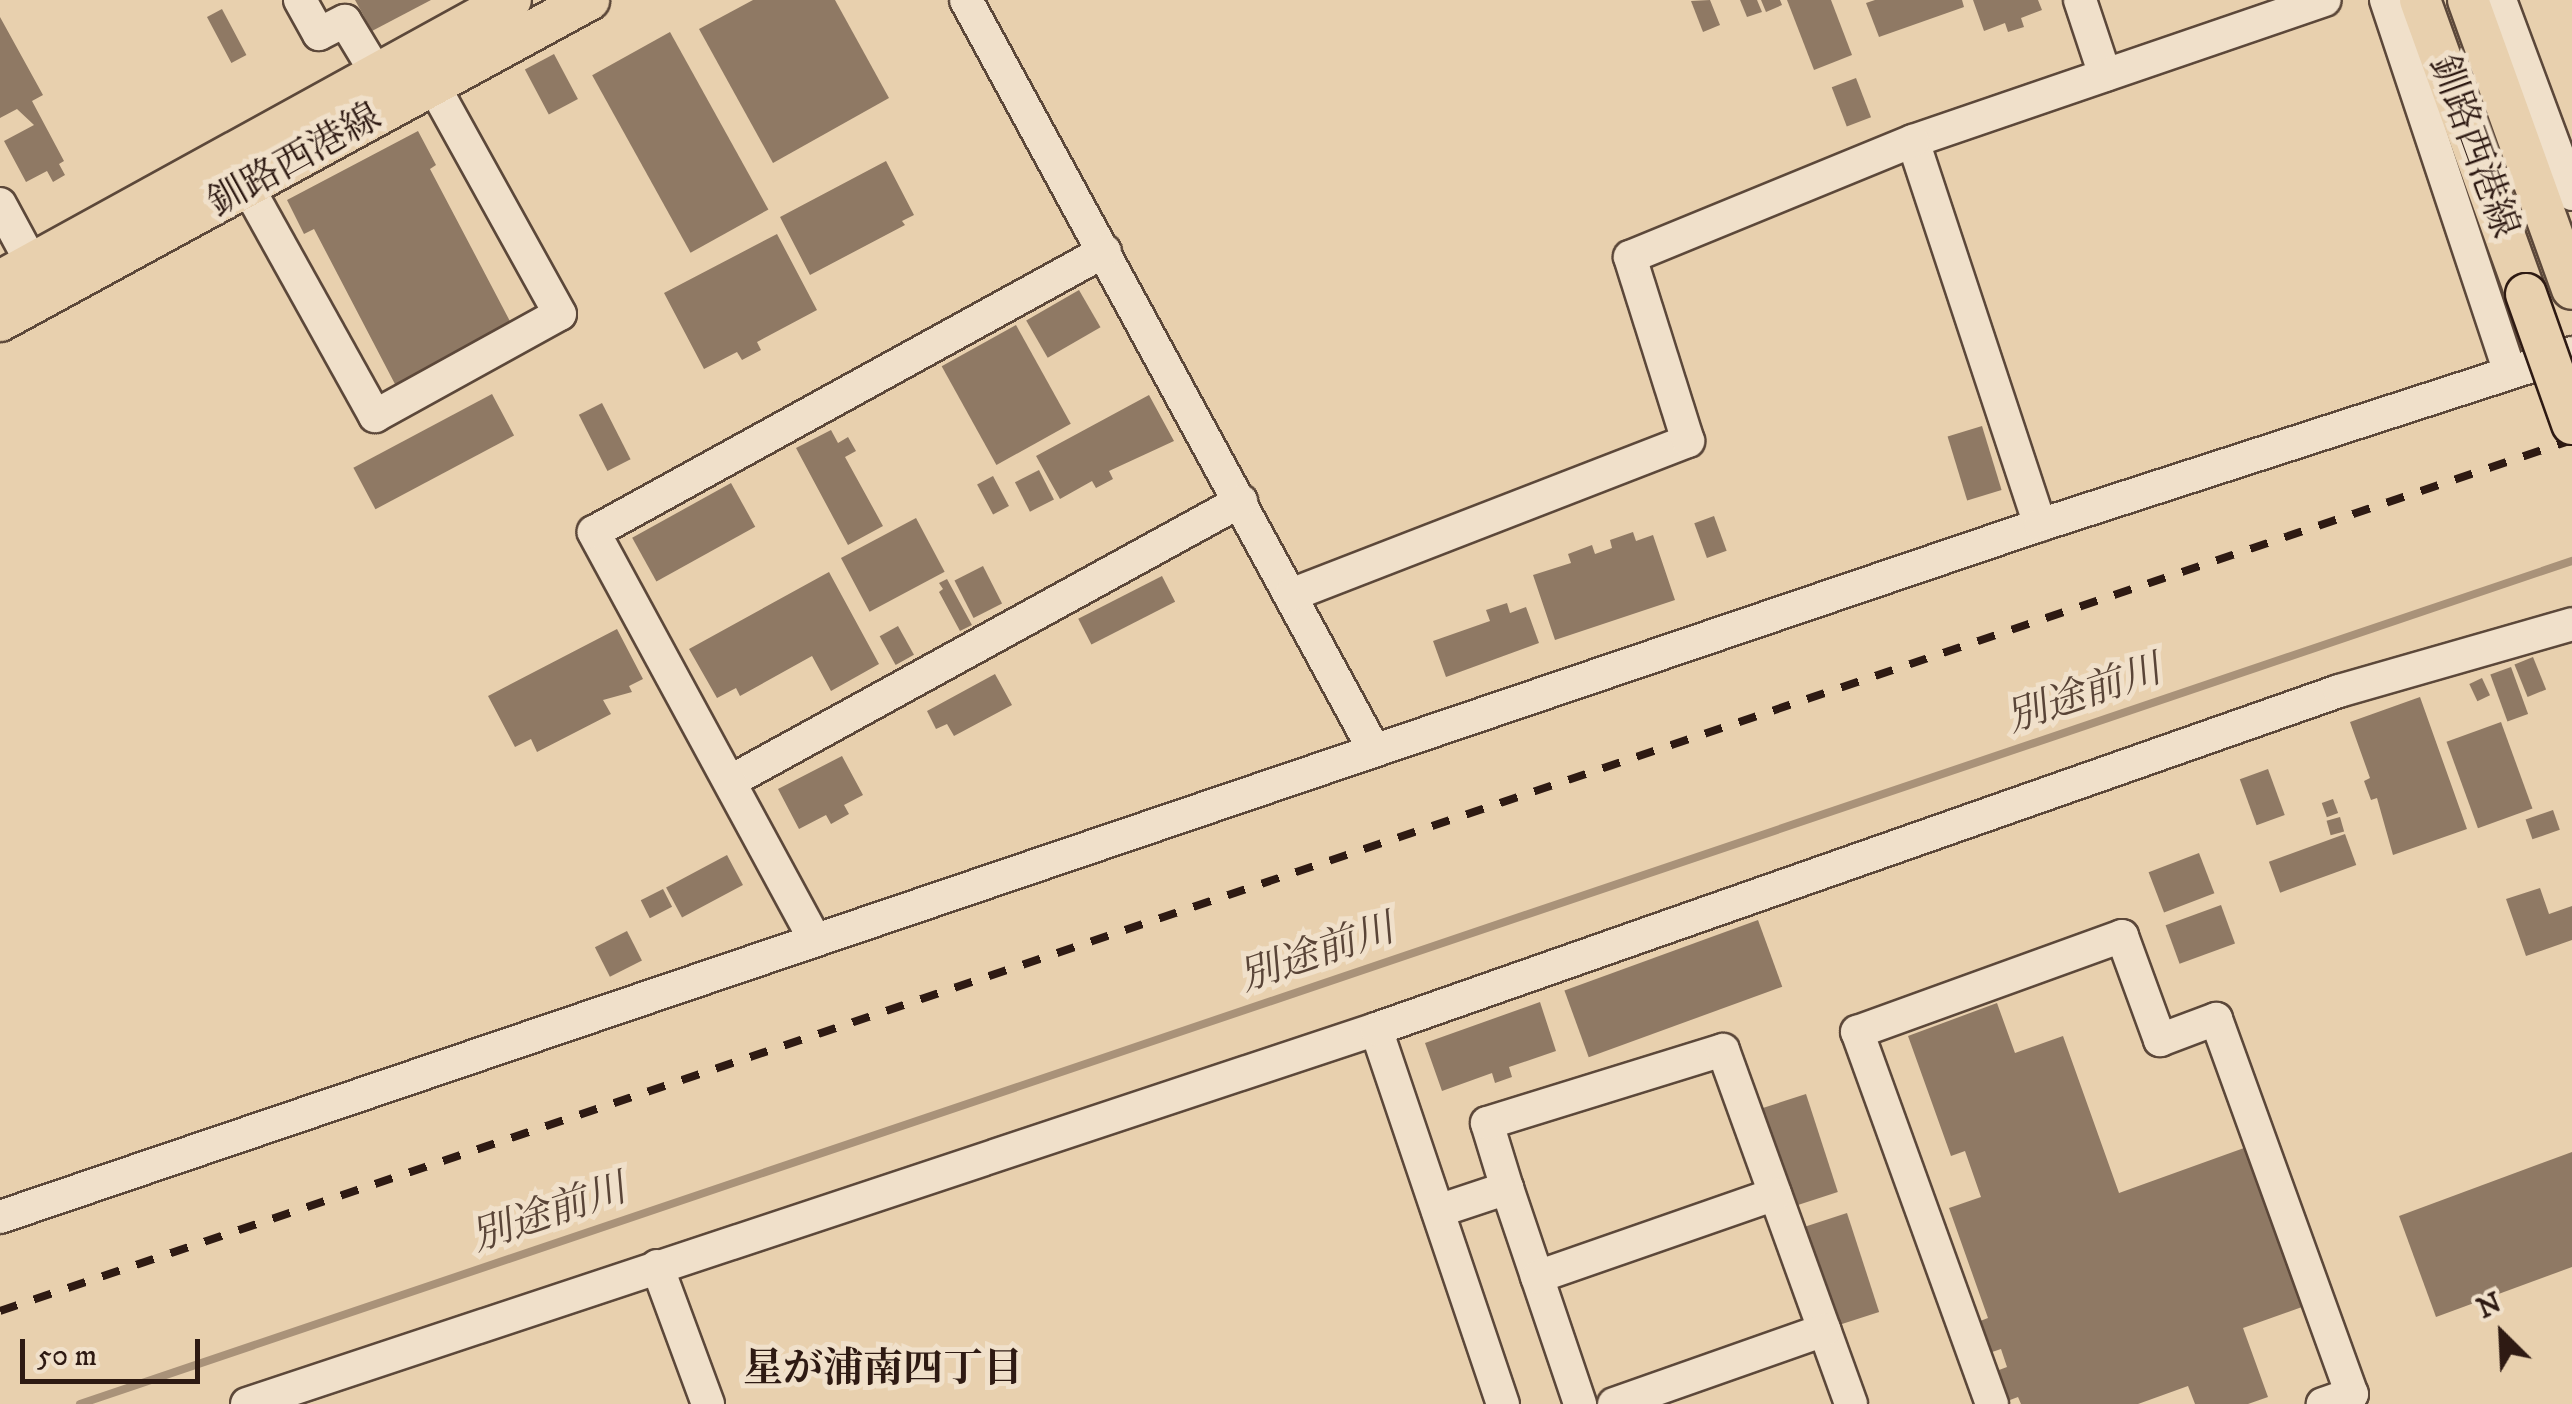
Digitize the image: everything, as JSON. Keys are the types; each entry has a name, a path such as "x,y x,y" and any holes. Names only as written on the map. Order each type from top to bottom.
{"main road":[{"name":"釧路西港線","path":"0,321 27,279 239,171 433,86 589,0"},
{"name":"釧路西港線","path":"2420,0 2572,424"},
{"name":"釧路西港線","path":"2468,0 2571,286"},
{"name":"釧路西港線","path":"239,171 376,74 495,4"}],"street":[{"path":"300,0 318,34 346,21 376,74"},
{"path":"966,0 1374,750"},
{"path":"2080,0 2106,75"},
{"path":"1291,595 1688,441 1630,257 1913,142 2324,0"},
{"path":"2386,0 2508,370"},
{"path":"2500,0 2558,116 2572,194"},
{"path":"239,171 375,416 560,314 433,86"},
{"path":"1913,142 2040,524"},
{"path":"0,204 27,279"},
{"path":"814,938 594,532 1105,251"},
{"path":"0,1217 2040,524 2508,370 2572,353"},
{"path":"731,781 1241,501"},
{"path":"247,1404 1376,1030 2339,691 2572,624"},
{"path":"1992,1404 1857,1032 2122,936 2160,1040 2216,1019 2352,1394 2323,1404"},
{"path":"1376,1030 1502,1404"},
{"path":"1580,1404 1487,1123 1723,1050 1850,1404"},
{"path":"1438,1211 1507,1188"},
{"path":"1537,1276 1775,1194"},
{"path":"657,1266 708,1404"},
{"path":"1614,1404 1824,1330"}],"building":[{"path":"355,0 431,0 372,31"},
{"path":"753,0 835,0 889,98 773,163 699,29"},
{"path":"1710,0 1720,25 1703,32 1691,1"},
{"path":"1740,0 1757,0 1762,12 1747,17"},
{"path":"1761,0 1780,0 1782,5 1766,12"},
{"path":"1787,0 1831,0 1852,55 1814,70"},
{"path":"1962,0 1964,7 1879,37 1866,3"},
{"path":"1973,0 2038,0 2042,10 2021,18 2024,27 2008,32 2005,23 1984,31"},
{"path":"222,9 246,55 231,63 207,17"},
{"path":"0,17 43,95 32,101 64,161 59,164 65,175 53,182 47,171 26,182 4,141 34,125 17,109 0,118"},
{"path":"670,32 768,210 691,253 592,75"},
{"path":"554,54 578,99 549,115 525,69"},
{"path":"1856,78 1871,117 1847,127 1832,87"},
{"path":"418,131 436,165 430,169 512,325 396,386 314,229 304,234 287,200"},
{"path":"886,161 914,215 902,221 905,225 810,275 780,217"},
{"path":"777,234 817,310 757,342 761,350 742,360 737,352 704,369 664,293"},
{"path":"1079,290 1100,327 1048,358 1026,320"},
{"path":"1016,325 1071,424 996,465 942,366"},
{"path":"492,394 514,435 375,509 353,468"},
{"path":"1149,395 1174,441 1109,471 1113,479 1096,488 1092,481 1060,499 1036,456"},
{"path":"602,403 631,459 607,471 579,415"},
{"path":"1982,426 2002,490 1967,501 1948,437"},
{"path":"831,430 838,443 848,437 856,451 845,457 883,526 848,545 796,448"},
{"path":"1039,470 1054,499 1030,512 1015,482"},
{"path":"993,476 1009,506 993,514 977,484"},
{"path":"731,483 755,527 656,582 632,538"},
{"path":"1714,516 1727,551 1707,558 1694,523"},
{"path":"916,518 945,572 870,612 841,558"},
{"path":"1633,532 1636,541 1653,535 1675,600 1555,640 1533,575 1571,563 1568,554 1592,545 1595,554 1612,548 1610,540"},
{"path":"983,566 1002,603 974,618 954,581"},
{"path":"829,572 879,664 831,691 812,656 740,696 736,688 717,698 689,649"},
{"path":"1162,576 1175,602 1091,645 1078,619"},
{"path":"947,579 972,625 960,631 939,592 943,589 939,583"},
{"path":"1507,603 1510,613 1526,607 1539,643 1446,677 1433,641 1490,621 1486,610"},
{"path":"898,626 914,655 896,665 880,636"},
{"path":"617,629 643,679 629,686 632,692 603,700 611,714 537,752 531,739 515,747 488,696"},
{"path":"2533,657 2546,689 2528,697 2514,664"},
{"path":"2511,667 2528,714 2507,722 2490,675"},
{"path":"995,674 1012,705 954,736 947,724 936,729 927,711"},
{"path":"2482,678 2490,695 2477,701 2469,684"},
{"path":"2420,697 2467,829 2393,855 2377,798 2371,800 2364,781 2370,778 2350,722"},
{"path":"2501,722 2532,808 2478,828 2446,742"},
{"path":"842,756 863,795 844,805 849,814 831,824 826,815 799,829 778,789"},
{"path":"2268,769 2285,815 2257,825 2240,779"},
{"path":"2333,799 2338,813 2327,817 2322,803"},
{"path":"2553,810 2560,830 2532,839 2526,819"},
{"path":"2340,817 2344,831 2331,835 2327,821"},
{"path":"2345,834 2356,865 2280,893 2269,862"},
{"path":"2199,853 2214,893 2164,912 2149,872"},
{"path":"727,855 743,885 682,917 666,887"},
{"path":"2540,888 2549,914 2572,906 2572,940 2526,956 2506,899"},
{"path":"663,889 672,907 650,918 641,900"},
{"path":"2221,905 2235,944 2180,964 2166,925"},
{"path":"1758,920 1782,987 1589,1057 1564,990"},
{"path":"627,931 642,960 610,977 595,947"},
{"path":"1540,1002 1556,1051 1509,1067 1512,1077 1495,1083 1492,1073 1442,1091 1425,1043"},
{"path":"1997,1003 2015,1053 2063,1036 2119,1193 2244,1148 2302,1307 2243,1328 2268,1397 2248,1404 2195,1404 2188,1386 2138,1404 2021,1404 2018,1397 2002,1403 1991,1373 2007,1367 2001,1349 1986,1354 1975,1323 1988,1318 1949,1208 1981,1197 1965,1151 1951,1156 1908,1036"},
{"path":"1806,1094 1838,1192 1767,1215 1736,1117"},
{"path":"2572,1152 2572,1267 2436,1317 2399,1216"},
{"path":"1847,1213 1879,1312 1808,1335 1776,1236"}],"waterway":[{"name":"別途前川","path":"80,1404 2572,561"}],"railway":[{"path":"0,1311 2572,440"}],"district":[{"name":"星が浦南四丁目","path":"883,1370"}]}
